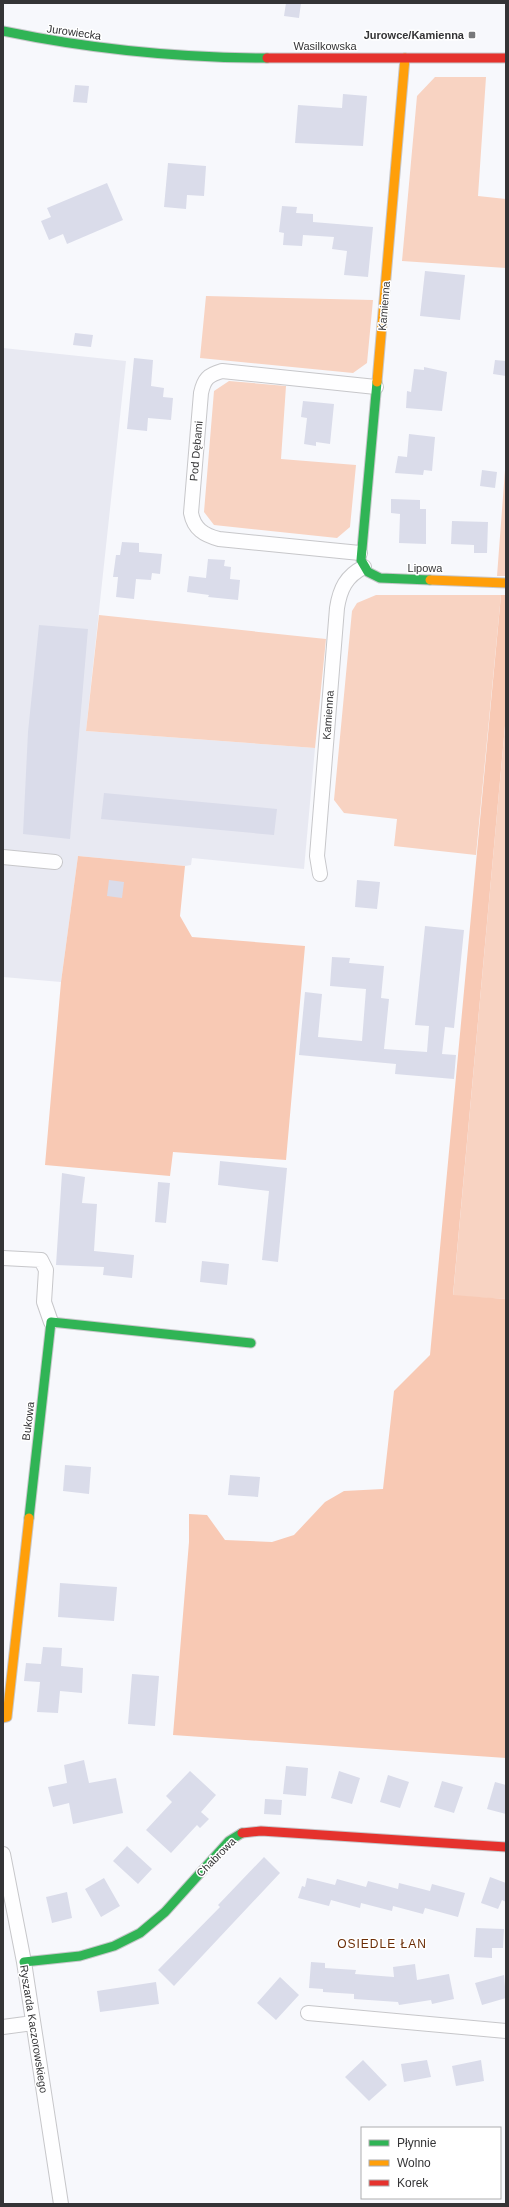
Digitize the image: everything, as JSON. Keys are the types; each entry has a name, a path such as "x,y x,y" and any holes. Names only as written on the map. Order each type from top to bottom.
{"street":[{"name":"Jurowiecka","path":"3,31 47,40 143,53"},
{"name":"Wasilkowska","path":"143,53 257,58 506,58"},
{"name":"Kamienna","path":"360,552 405,58"},
{"name":"Pod Dębami","path":"360,552 219,539 204,534 197,529 191,513 201,393 205,380 209,375 222,371 376,387"},
{"path":"360,552 364,567"},
{"name":"Kamienna","path":"320,874 317,856 340,593 346,581 354,572 364,567"},
{"name":"Lipowa","path":"364,567 374,576 388,580 506,583"},
{"path":"3,857 55,862"},
{"path":"3,1258 41,1260 46,1270 44,1302 51,1322 251,1343"},
{"name":"Bukowa","path":"3,1718 7,1717 51,1322"},
{"name":"Chabrowa","path":"24,1962 80,1956 114,1946 140,1933 165,1912 229,1841 244,1832 260,1830 506,1847"},
{"name":"Ryszarda Kaczorowskiego","path":"3,1854 24,1962 61,2204"},
{"path":"308,2013 506,2031"},
{"path":"3,2027 33,2023"}],"shaded area":[{"path":"435,77 486,77 478,196 506,199 506,268 402,261 417,96"},
{"path":"206,296 373,300 367,363 353,373 200,358"},
{"path":"3,348 126,361 86,731 315,748 304,869 192,858 191,865 185,866 78,856 61,982 3,977"},
{"path":"229,381 286,386 281,459 356,465 350,527 337,538 214,525 204,512 214,391"},
{"path":"506,457 506,576 497,576"},
{"path":"376,595 501,595 476,855 394,846 397,819 344,813 334,800 352,611 357,603"},
{"path":"501,595 506,595 506,715 453,1295 506,1299 506,1758 173,1735 189,1542 189,1514 207,1515 225,1540 272,1542 294,1535 325,1502 344,1491 383,1489 394,1391 430,1355"},
{"path":"99,615 326,639 315,748 86,731"},
{"path":"506,715 506,1299 453,1296"},
{"path":"78,856 185,866 180,916 192,937 305,946 286,1160 173,1152 170,1176 45,1165 61,982"}],"building":[{"path":"286,3 301,3 299,18 284,16"},
{"path":"75,85 89,86 87,103 73,102"},
{"path":"343,94 367,96 363,146 295,143 298,105 342,108"},
{"path":"168,163 206,166 204,196 187,195 186,209 164,207"},
{"path":"107,183 123,220 67,244 63,234 49,240 41,221 51,217 47,208"},
{"path":"282,206 297,207 296,213 313,214 313,222 373,227 368,277 344,275 347,251 332,249 334,237 303,235 302,246 283,245 284,233 279,232"},
{"path":"425,271 465,275 460,320 420,316"},
{"path":"75,333 93,335 91,347 73,345"},
{"path":"134,358 153,360 151,386 164,388 163,397 173,398 171,420 148,418 147,431 127,429"},
{"path":"495,360 506,361 506,376 493,374"},
{"path":"424,367 447,372 442,411 406,408 407,391 411,392 414,369 424,370"},
{"path":"303,401 334,404 330,444 316,442 316,446 304,444 307,418 301,417"},
{"path":"409,434 435,437 432,471 424,470 423,475 395,473 398,456 407,457"},
{"path":"482,470 497,472 495,488 480,486"},
{"path":"391,499 420,500 420,509 426,509 426,544 399,543 400,514 391,513"},
{"path":"452,521 488,522 487,553 474,553 474,545 451,544"},
{"path":"122,542 139,543 139,552 162,554 160,574 152,573 151,580 136,579 134,599 116,597 118,577 113,577 116,555 120,555"},
{"path":"208,559 225,560 224,566 231,567 230,579 240,580 238,600 208,597 209,595 187,592 189,576 206,578"},
{"path":"39,625 88,629 70,839 23,834 28,732"},
{"path":"104,793 277,809 274,835 101,819"},
{"path":"109,880 124,882 122,898 107,896"},
{"path":"357,880 380,882 377,909 355,907"},
{"path":"425,926 464,930 454,1028 445,1027 442,1054 456,1055 454,1079 395,1074 396,1064 299,1055 305,992 322,994 318,1037 362,1041 366,989 330,986 332,957 350,958 349,963 384,966 381,998 389,999 384,1049 427,1052 429,1026 415,1025"},
{"path":"220,1161 287,1168 278,1262 262,1260 269,1191 218,1185"},
{"path":"62,1173 85,1177 82,1203 97,1204 94,1251 134,1255 132,1278 103,1275 104,1267 56,1265"},
{"path":"158,1182 170,1183 166,1223 155,1222"},
{"path":"202,1261 229,1264 227,1285 200,1282"},
{"path":"65,1465 91,1467 89,1494 63,1491"},
{"path":"230,1475 260,1477 258,1497 228,1495"},
{"path":"60,1583 117,1587 114,1621 58,1617"},
{"path":"43,1647 62,1648 61,1666 83,1668 82,1693 60,1691 58,1713 37,1712 40,1682 24,1681 26,1663 41,1664"},
{"path":"132,1674 159,1676 155,1726 128,1724"},
{"path":"84,1760 89,1783 116,1778 123,1813 73,1824 69,1803 53,1807 48,1787 67,1783 64,1765"},
{"path":"286,1766 308,1768 306,1796 283,1794"},
{"path":"190,1771 216,1795 201,1812 209,1819 200,1828 197,1825 171,1853 146,1830 172,1802 166,1796"},
{"path":"339,1771 360,1778 352,1804 331,1798"},
{"path":"388,1775 409,1782 400,1808 380,1802"},
{"path":"442,1781 463,1787 454,1813 434,1807"},
{"path":"495,1782 506,1785 506,1814 487,1809"},
{"path":"265,1799 282,1800 281,1815 264,1814"},
{"path":"127,1846 152,1869 138,1884 113,1861"},
{"path":"264,1857 280,1873 174,1986 158,1970 220,1907 218,1905"},
{"path":"490,1877 506,1883 506,1902 502,1900 498,1909 481,1903"},
{"path":"104,1878 120,1906 101,1917 85,1889"},
{"path":"307,1878 335,1885 337,1879 366,1887 368,1881 398,1889 399,1883 430,1891 432,1884 465,1893 458,1917 425,1908 423,1914 393,1906 392,1911 361,1903 360,1908 331,1900 329,1906 298,1898 302,1886 305,1887"},
{"path":"67,1892 72,1918 52,1923 46,1897"},
{"path":"476,1928 504,1929 503,1948 492,1948 492,1958 474,1957"},
{"path":"311,1962 325,1963 325,1968 356,1970 355,1974 394,1977 393,1967 415,1964 417,1980 449,1974 454,1999 432,2004 431,2000 399,2005 398,2002 354,1999 354,1994 323,1992 323,1989 309,1988"},
{"path":"504,1975 506,1998 482,2005 475,1983"},
{"path":"280,1977 299,1995 276,2020 257,2003"},
{"path":"156,1982 159,2004 100,2012 97,1991"},
{"path":"363,2060 387,2085 369,2101 345,2077"},
{"path":"427,2060 431,2077 404,2082 401,2064"},
{"path":"481,2060 484,2081 456,2086 452,2066"}],"traffic: fast":[{"path":"3,31 69,43 135,51 234,58 267,58"},
{"path":"377,382 361,560 368,572 380,578 430,580"},
{"path":"29,1518 51,1322 251,1343"},
{"path":"24,1962 80,1956 114,1946 140,1933 165,1912 229,1841 242,1833"}],"traffic: slow":[{"path":"377,382 405,58"},
{"path":"430,580 506,583"},
{"path":"3,1718 7,1717 29,1518"}],"traffic: jam":[{"path":"267,58 506,58"},
{"path":"242,1833 261,1831 506,1847"}],"place":[{"name":"Jurowce/Kamienna","path":"472,35"}],"district":[{"name":"OSIEDLE ŁAN","path":"382,1944"}]}
